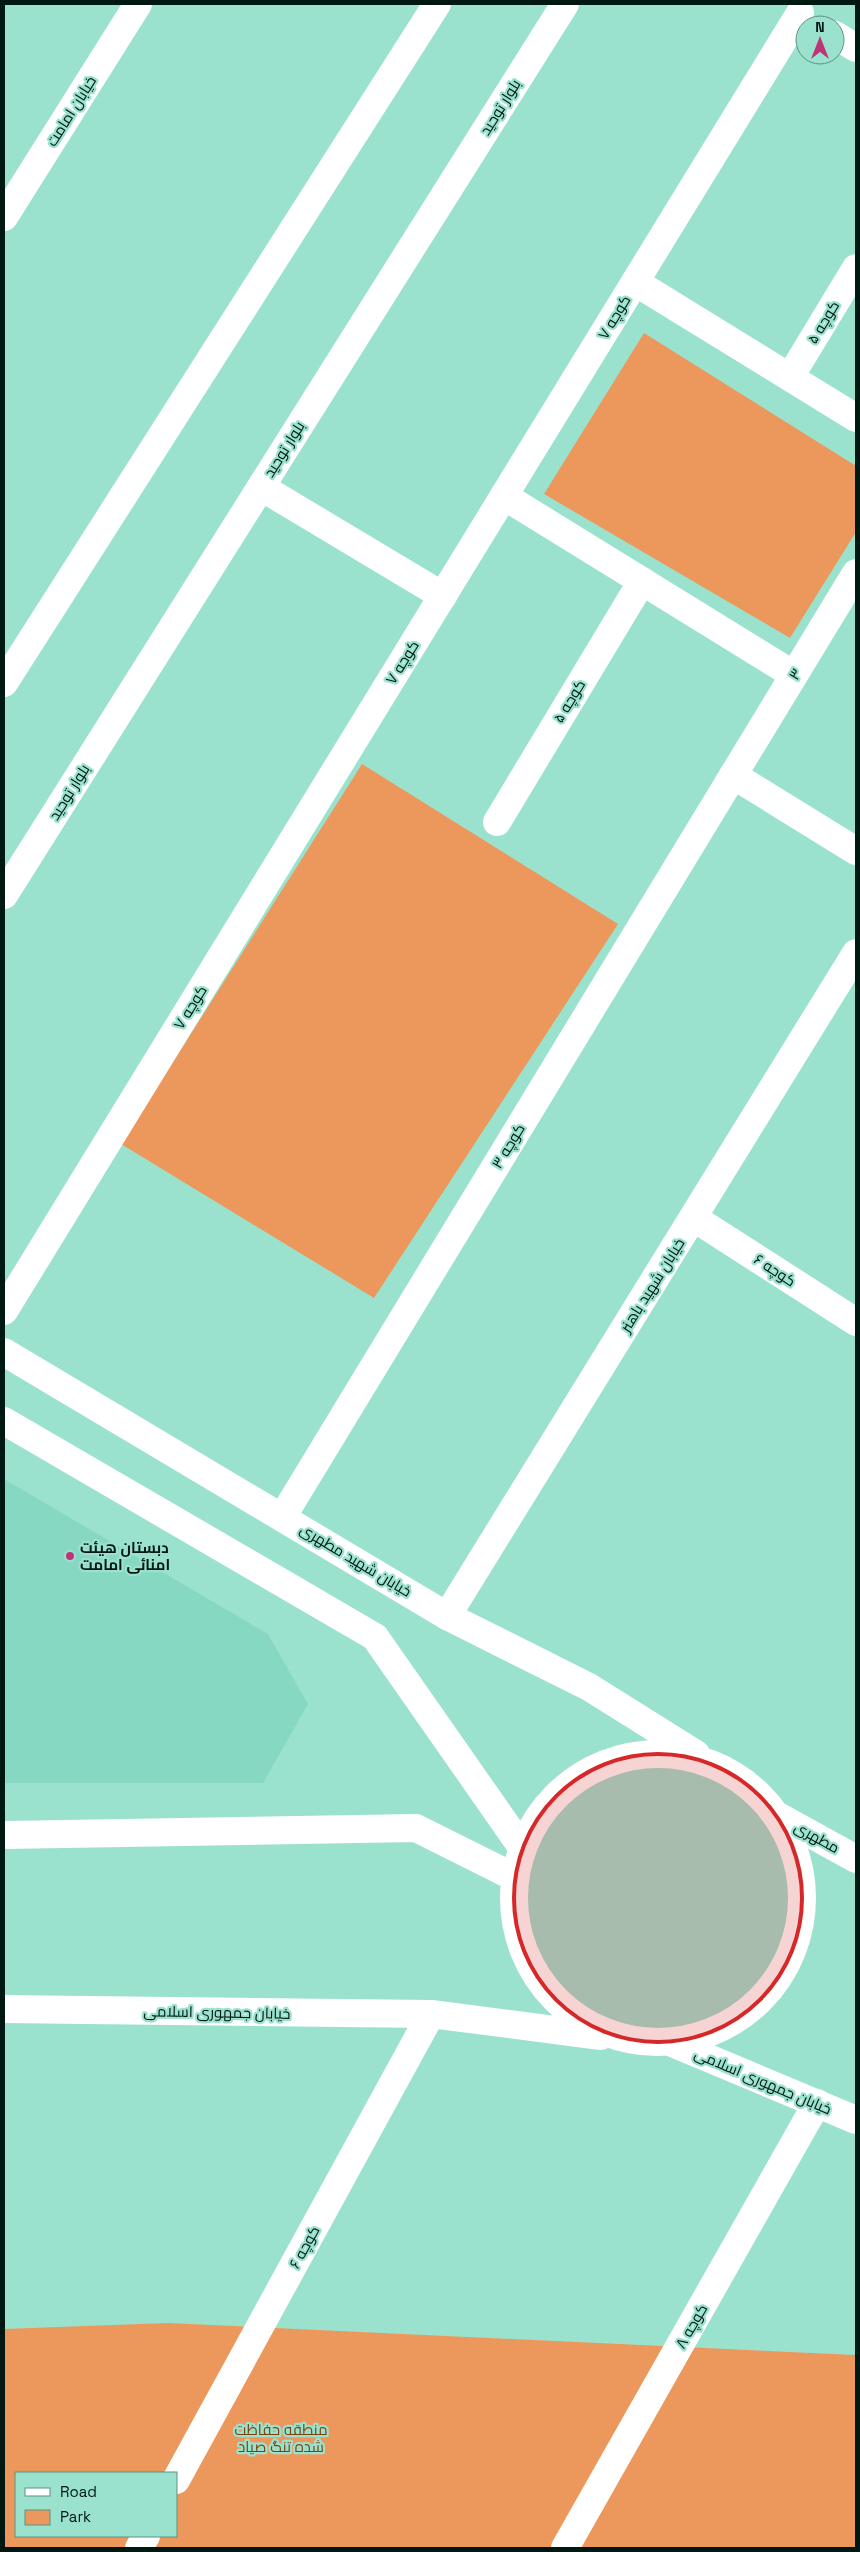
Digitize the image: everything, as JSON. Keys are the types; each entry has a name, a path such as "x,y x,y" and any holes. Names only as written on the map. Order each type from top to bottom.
{"street":[{"name":"خیابان امامت","path":"4,217 138,4"},
{"path":"4,683 437,4"},
{"name":"بلوار توحید","path":"4,895 565,4"},
{"name":"کوچه ۷","path":"4,1310 635,282 802,14"},
{"path":"845,41 856,48"},
{"name":"کوچه ۵","path":"790,377 856,268"},
{"path":"635,282 856,418"},
{"path":"261,486 443,596"},
{"path":"504,496 794,675"},
{"name":"۳","path":"733,775 856,572"},
{"name":"کوچه ۵","path":"497,822 642,580"},
{"path":"733,775 856,851"},
{"name":"کوچه ۳","path":"283,1516 733,775"},
{"name":"خیابان شهید باهنر","path":"447,1616 856,953"},
{"name":"کوچه ۶","path":"694,1218 856,1322"},
{"name":"خیابان شهید مطهری","path":"4,1352 283,1516 447,1616 589,1687 748,1785 778,1816"},
{"path":"4,1421 375,1637 521,1846"},
{"path":"710,1763 668,1754 625,1757 585,1773 551,1800 521,1846 514,1878 514,1920 528,1961 552,1996 586,2024 626,2039 670,2042 712,2032 749,2011 778,1979 797,1940 803,1898 797,1855 778,1816"},
{"name":"مطهری","path":"778,1816 856,1859"},
{"path":"4,1835 416,1828 514,1878"},
{"name":"خیابان جمهوری اسلامی","path":"4,2010 431,2014 626,2039"},
{"name":"کوچه ۶","path":"178,2476 431,2014"},
{"name":"خیابان جمهوری اسلامی","path":"670,2042 856,2120"},
{"name":"کوچه ۸","path":"565,2548 817,2103"},
{"path":"139,2548 145,2537"}],"highlighted area":[{"path":"669,1754 710,1763 748,1785 778,1816 797,1855 803,1898 797,1940 778,1979 749,2011 712,2032 670,2042 627,2039 586,2024 552,1997 528,1961 514,1920 514,1877 521,1846 551,1800 585,1773 625,1757"}],"shaded area":[{"name":"دبستان هیئت امنائی امامت","path":"4,1479 268,1634 308,1704 263,1783 4,1783"}],"green space":[{"path":"644,333 856,466 856,532 790,638 544,494"},
{"path":"362,764 618,924 374,1298 121,1144"},
{"name":"منطقه حفاظت شده تنگ صیاد","path":"168,2323 856,2355 856,2548 4,2548 4,2329"}],"place":[{"name":"دبستان هیئت امنائی امامت","path":"70,1556"}]}
